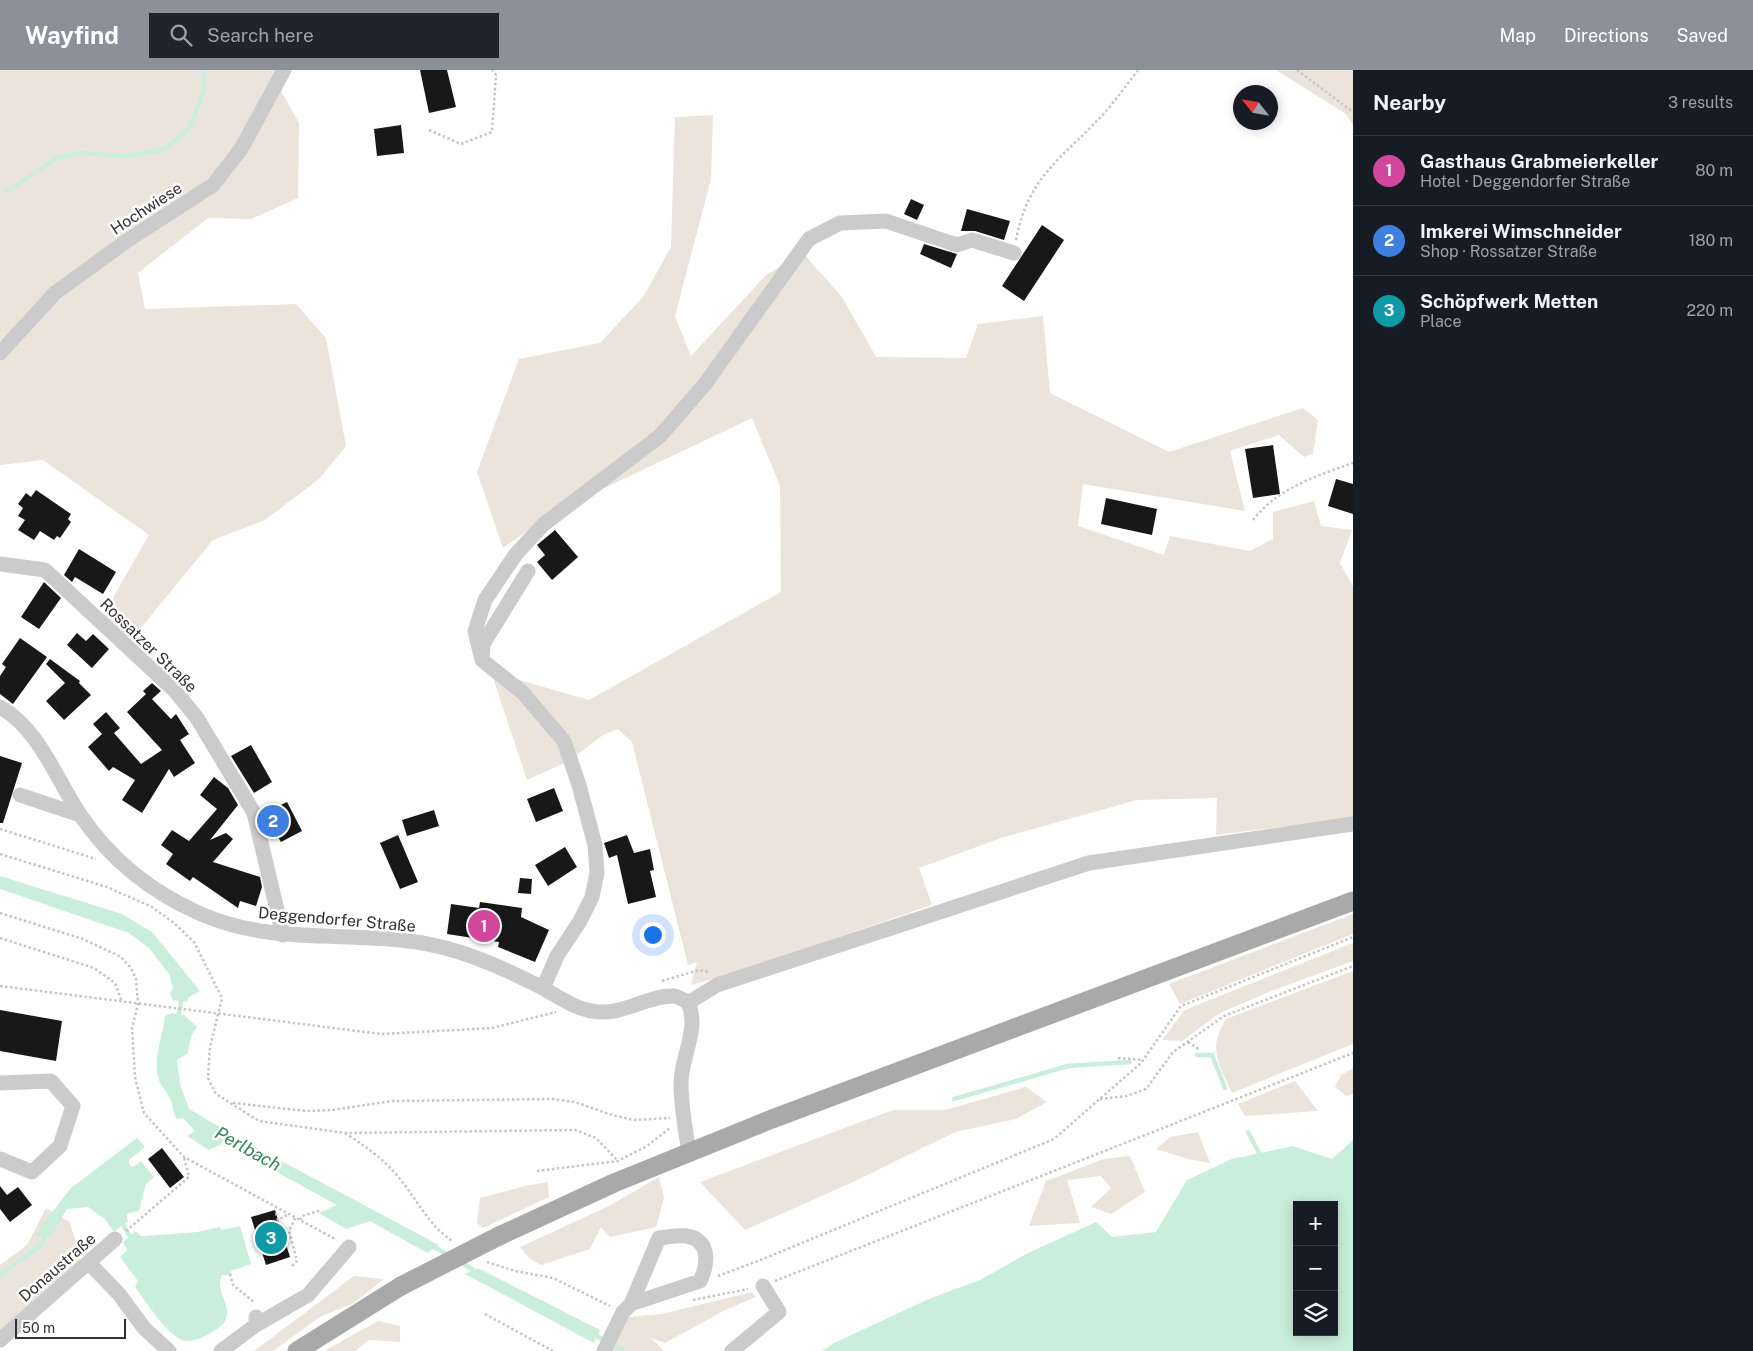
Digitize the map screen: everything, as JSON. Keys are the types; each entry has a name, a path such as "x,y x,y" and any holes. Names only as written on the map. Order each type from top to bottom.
{"main road":[{"path":"296,1351 401,1286 499,1236 614,1183 689,1152 1036,1018 1353,901"}],"street":[{"name":"Hochwiese","path":"0,352 55,293 128,240 213,185 241,149 284,70"},
{"path":"543,988 557,956 580,921 592,897 597,873 595,845 579,785 564,741 523,694 482,660 475,631 485,600 516,554 544,524 660,436 705,384 810,239 840,223 886,222 957,245 972,240 1014,253"},
{"name":"Rossatzer Straße","path":"0,564 46,570 175,690 197,718 254,813 283,936"},
{"path":"482,660 483,644 528,571"},
{"name":"Deggendorfer Straße","path":"0,707 31,735 80,815 110,853 128,870 163,894 202,915 249,929 283,936 406,941 459,952 543,988 576,1007 602,1013 676,996 688,1003"},
{"path":"20,795 80,815"},
{"path":"689,1152 683,1117 682,1068 693,1021 688,1003 717,985 1090,863 1353,824"},
{"path":"0,1083 51,1081 73,1106 60,1146 32,1172 0,1160"},
{"path":"604,1351 627,1308 659,1238 687,1236 695,1239 703,1247 707,1256 706,1268 700,1281 627,1308"},
{"name":"Donaustraße","path":"0,1340 115,1239"},
{"path":"222,1351 256,1314 308,1295 349,1247"},
{"path":"88,1263 119,1294 144,1328 169,1351"},
{"path":"732,1351 779,1312 763,1286"}],"path":[{"path":"429,130 460,144 492,132 496,75 492,70"},
{"path":"1014,253 1020,216 1040,177 1108,110 1138,70"},
{"path":"1297,70 1353,112"},
{"path":"1253,520 1264,505 1308,478 1353,463"},
{"path":"0,829 100,861"},
{"path":"0,854 107,887 152,907 194,942 222,998 210,1047 208,1078 216,1094 259,1121 345,1134 575,1130 596,1138 618,1162"},
{"path":"0,913 83,940 121,957 131,968 136,979 138,1004 132,1028 135,1077 144,1113 184,1158 349,1247"},
{"path":"183,932 188,926"},
{"path":"710,1278 763,1259 1054,1139 1143,1060 1181,1006 1353,937"},
{"path":"0,938 94,968 115,983 122,1002"},
{"path":"1099,1099 1126,1096 1146,1089 1173,1052 1224,1016 1353,966"},
{"path":"0,986 381,1034 492,1028 576,1007"},
{"path":"1188,1042 1200,1050"},
{"path":"690,1301 763,1286 1353,1053"},
{"path":"1118,1058 1143,1060"},
{"path":"230,1103 306,1111 332,1110 392,1101 552,1099 575,1102 633,1120 683,1117"},
{"path":"537,1171 618,1162 647,1146 683,1117"},
{"path":"345,1134 377,1154 396,1174 424,1215 457,1245"},
{"path":"134,1225 189,1177 184,1158"},
{"path":"300,1220 302,1216 322,1210"},
{"path":"276,1213 278,1220 289,1214"},
{"path":"292,1266 296,1261 289,1231 296,1218"},
{"path":"485,1261 515,1271 553,1278 627,1308"},
{"path":"230,1274 233,1285 256,1314"},
{"path":"485,1314 553,1351"}],"shaded area":[{"path":"0,70 288,70 279,87 299,123 298,198 251,219 208,218 138,273 145,309 296,304 326,338 346,446 319,479 265,520 213,540 126,646 99,622 149,535 43,460 0,465"},
{"path":"1276,70 1353,70 1353,125 1346,114"},
{"path":"713,115 711,179 675,316 691,356 766,275 803,253 842,297 876,357 966,358 978,324 1043,316 1050,393 1169,452 1303,408 1318,420 1313,454 1304,457 1279,435 1230,451 1245,511 1083,484 1078,526 1164,555 1170,536 1250,551 1273,539 1273,512 1314,501 1321,526 1352,530 1340,563 1353,586 1353,818 1216,835 1217,798 1137,800 1004,837 919,868 932,905 731,974 691,985 697,962 688,965 632,742 618,729 603,735 569,761 527,780 491,672 589,700 781,592 780,486 752,418 554,512 503,548 477,472 519,359 600,343 643,297 671,247 675,117"},
{"path":"1353,914 1353,934 1180,1004 1169,984"},
{"path":"1353,943 1353,961 1274,990 1220,1013 1182,1041 1162,1040 1184,1011"},
{"path":"1353,971 1353,1044 1232,1093 1219,1065 1216,1048 1220,1030 1226,1019"},
{"path":"1353,1068 1353,1094 1346,1096 1335,1087 1341,1075"},
{"path":"1295,1081 1318,1111 1245,1116 1238,1104"},
{"path":"1026,1087 1047,1102 1016,1119 955,1132 853,1182 745,1230 700,1182 893,1110 945,1110"},
{"path":"1198,1132 1210,1163 1188,1159 1156,1149 1170,1137"},
{"path":"1130,1156 1145,1192 1111,1214 1091,1207 1111,1188 1101,1176 1067,1180 1080,1223 1029,1226 1046,1181 1104,1159"},
{"path":"659,1177 664,1198 656,1227 610,1237 601,1227 590,1249 541,1265 529,1258 520,1247 609,1206"},
{"path":"548,1182 549,1197 483,1228 477,1223 480,1198"},
{"path":"46,1208 70,1222 81,1262 0,1333 0,1265 27,1245"},
{"path":"354,1276 384,1279 354,1303 320,1317 273,1351 254,1351"},
{"path":"752,1292 756,1297 727,1309 665,1343 651,1338 664,1351 610,1351 629,1317 661,1314"},
{"path":"378,1321 400,1326 400,1342 369,1340 355,1351 324,1351"}],"water":[{"path":"0,876 122,914 152,932 200,991 189,997 187,1002 173,1000 170,993 173,988 169,974 150,949 129,933 0,889"},
{"path":"172,1013 184,1015 197,1027 191,1036 188,1053 177,1060 180,1084 189,1109 242,1140 439,1245 427,1253 370,1221 346,1229 319,1213 337,1205 224,1143 209,1150 187,1136 195,1131 183,1118 177,1119 175,1117 172,1103 159,1080 157,1069 157,1054 165,1016"},
{"path":"137,1138 145,1147 129,1160 129,1164 133,1167 141,1161 154,1177 146,1184 139,1211 126,1214 128,1221 114,1232 105,1219 88,1207 67,1209 51,1237 34,1235 71,1188"},
{"path":"1353,1140 1353,1351 822,1351 834,1343 931,1298 980,1280 1026,1254 1096,1222 1112,1237 1156,1232 1187,1180 1232,1159 1293,1146 1332,1159"},
{"path":"240,1226 251,1264 231,1271 232,1275 222,1275 220,1286 227,1310 225,1321 218,1329 196,1340 187,1341 180,1339 166,1327 135,1287 138,1281 120,1257 127,1250 123,1242 136,1231 141,1236 144,1236 197,1232 220,1227 221,1230"},
{"path":"478,1268 600,1330 594,1343 465,1274"}],"building":[{"path":"420,70 447,70 456,107 429,113"},
{"path":"401,125 404,153 377,156 374,129"},
{"path":"911,199 924,205 917,220 904,214"},
{"path":"967,209 1010,221 1004,240 975,231 961,231"},
{"path":"1042,225 1064,240 1024,301 1002,286"},
{"path":"924,244 957,254 951,268 920,254"},
{"path":"1273,445 1280,494 1253,498 1245,449"},
{"path":"1336,479 1353,484 1353,514 1328,506"},
{"path":"36,490 71,514 68,519 71,522 60,538 57,536 54,540 40,531 34,540 18,530 25,520 18,516 23,508 18,504 26,493 31,497"},
{"path":"1106,498 1157,509 1152,535 1101,524"},
{"path":"555,530 578,557 552,580 537,562 545,555 537,545"},
{"path":"79,549 116,572 103,594 75,577 72,582 64,575"},
{"path":"44,582 61,598 39,629 21,617"},
{"path":"77,633 86,641 93,634 109,649 92,668 67,645"},
{"path":"20,638 47,657 13,704 0,694 0,676 6,667 2,664"},
{"path":"50,659 80,681 79,683 91,695 64,720 46,701 65,683 46,664"},
{"path":"152,683 161,691 152,699 171,719 176,714 189,734 180,740 195,763 174,777 169,769 142,813 122,800 135,780 113,767 109,771 88,747 102,734 93,724 106,712 120,728 114,733 141,764 162,750 127,712 146,694 143,691"},
{"path":"251,745 272,782 254,793 231,756"},
{"path":"0,756 22,763 3,823 0,823"},
{"path":"214,777 228,788 238,805 210,840 226,833 233,839 213,862 260,877 262,887 256,906 240,901 238,908 193,877 190,881 166,864 173,854 161,845 172,830 189,841 217,809 200,795"},
{"path":"554,788 563,811 536,822 527,799"},
{"path":"287,802 302,831 281,842 264,813"},
{"path":"434,810 439,826 407,836 402,820"},
{"path":"398,835 418,882 400,889 380,843"},
{"path":"627,835 634,853 650,849 654,870 650,871 656,897 628,904 617,855 609,858 604,843"},
{"path":"565,847 577,867 548,886 535,865"},
{"path":"520,878 532,879 531,894 518,893"},
{"path":"480,902 522,908 521,917 549,930 535,962 498,947 499,942 447,934 451,904 479,908"},
{"path":"0,1010 62,1021 56,1061 0,1051"},
{"path":"162,1148 184,1177 170,1188 148,1159"},
{"path":"0,1186 7,1195 18,1187 32,1205 10,1222 0,1209"},
{"path":"275,1210 290,1257 266,1265 251,1217"}],"waterway":[{"path":"6,192 57,158 80,153 128,156 163,150 189,129 204,91 204,70"},
{"name":"Perlbach","path":"178,1019 182,995"},
{"path":"1197,1055 1212,1055 1225,1088"},
{"path":"954,1099 1068,1066 1130,1062"},
{"path":"1248,1132 1261,1157"},
{"path":"120,1220 133,1241"},
{"path":"0,1275 40,1246 48,1232"},
{"name":"Perlbach","path":"431,1245 448,1255"},
{"name":"Perlbach","path":"459,1261 478,1273"},
{"name":"Perlbach","path":"593,1334 624,1351"}],"place":[{"name":"Imkerei Wimschneider","path":"273,821"},
{"name":"Gasthaus Grabmeierkeller","path":"484,926"},
{"name":"Schöpfwerk Metten","path":"271,1238"}]}
